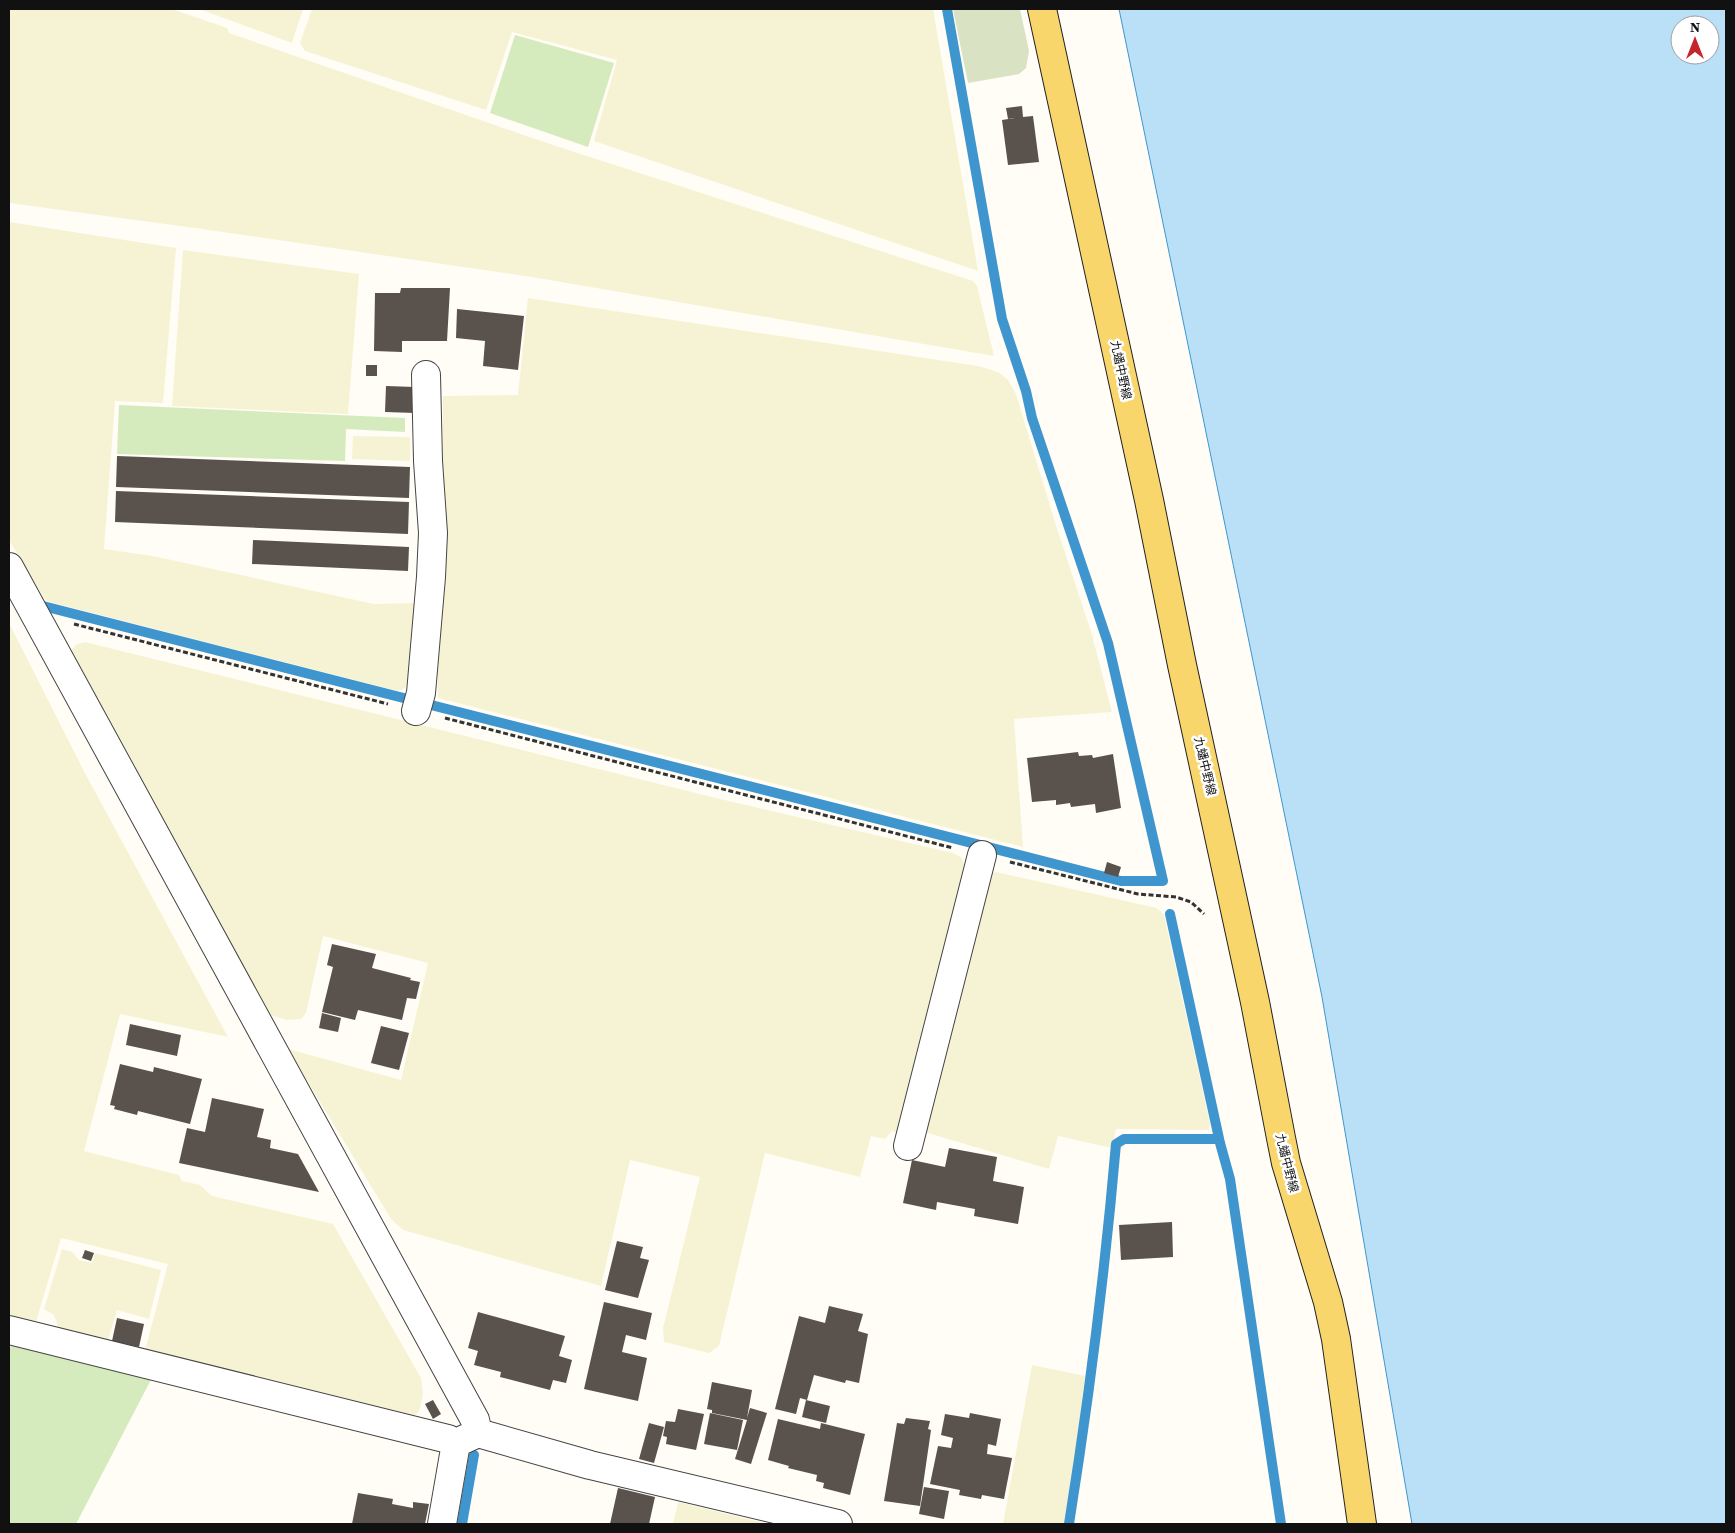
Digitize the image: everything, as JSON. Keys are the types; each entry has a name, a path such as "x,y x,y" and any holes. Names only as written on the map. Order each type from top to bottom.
{"main road":[{"name":"九蟠中野線","path":"1042,9 1149,500 1182,665 1255,1002 1280,1138 1328,1302 1336,1339 1362,1524"}],"street":[{"path":"417,705 421,692 431,577 432,533 426,375"},
{"path":"9,567 475,1420 467,1438 442,1524"},
{"path":"908,1146 982,855"},
{"path":"9,1330 438,1436 467,1438 590,1465 838,1524"}],"path":[{"path":"40,623 58,620 417,705 982,855 1138,894 1176,897 1191,902 1205,915"}],"shaded area":[{"path":"9,9 172,9 227,28 229,33 553,145 973,281 977,286 994,356 532,277 9,203"},
{"path":"199,9 303,9 292,43"},
{"path":"312,9 933,9 978,271 594,141 617,60 512,32 486,110 305,51 300,43"},
{"path":"9,222 176,248 163,403 115,401 104,549 153,556 374,604 416,603 410,678 405,688 398,691 46,601 9,540"},
{"path":"183,250 359,274 348,414 172,406"},
{"path":"528,298 978,366 998,372 1008,380 1016,394 1092,635 1112,712 1014,719 1023,847 438,698 437,656 443,602 443,396 518,395"},
{"path":"353,436 410,437 410,461 352,459"},
{"path":"9,623 86,775 228,1037 120,1014 84,1151 179,1175 182,1181 200,1185 212,1196 333,1224 421,1378 423,1394 419,1411 411,1419 144,1354 168,1264 61,1238 35,1325 9,1319"},
{"path":"85,642 716,798 953,853 962,858 965,868 900,1133 892,1131 885,1139 871,1136 860,1177 765,1153 719,1346 709,1353 664,1342 663,1328 700,1177 630,1160 601,1286 403,1230 391,1219 288,1049 401,1080 428,963 323,936 306,1013 301,1019 287,1020 267,1014 72,657 72,649 77,644"},
{"path":"996,872 1157,908 1164,915 1210,1124 1209,1130 1116,1129 1112,1148 1058,1136 1049,1169 921,1131 988,875"},
{"path":"62,1249 72,1252 79,1260 92,1263 95,1253 161,1270 149,1319 117,1310 107,1344 59,1330 54,1315 44,1309"},
{"path":"1032,1365 1085,1376 1066,1524 1003,1524"},
{"path":"678,1502 768,1524 673,1524"}],"green space":[{"path":"953,9 1020,9 1029,51 1026,68 1019,74 968,83"},
{"path":"515,35 614,63 588,147 490,113"},
{"path":"119,405 405,418 405,432 346,429 345,461 117,454"},
{"path":"12,1344 155,1372 76,1524 9,1524 9,1350"}],"water":[{"path":"1119,9 1726,9 1726,1524 1412,1524 1322,997"}],"building":[{"path":"1022,106 1023,117 1033,116 1039,162 1008,165 1002,120 1015,118 1008,119 1006,108"},
{"path":"401,288 450,288 447,341 402,341 402,352 374,351 375,293 400,293"},
{"path":"457,309 524,316 518,370 483,366 485,341 456,338"},
{"path":"366,365 377,365 377,376 366,376"},
{"path":"386,386 415,387 415,413 385,412"},
{"path":"117,456 410,467 409,498 116,487"},
{"path":"116,491 409,502 408,534 115,522"},
{"path":"253,540 409,547 408,571 252,564"},
{"path":"1078,752 1079,756 1092,755 1093,758 1113,754 1121,808 1096,813 1095,804 1071,807 1070,803 1056,805 1056,800 1032,802 1027,758"},
{"path":"1107,862 1121,867 1118,877 1104,873"},
{"path":"332,944 376,954 372,968 420,982 416,999 407,998 402,1020 358,1010 355,1020 322,1012 333,967 327,965"},
{"path":"322,1013 341,1018 338,1032 319,1028"},
{"path":"130,1024 181,1035 177,1056 126,1045"},
{"path":"381,1026 409,1033 399,1070 371,1063"},
{"path":"120,1064 153,1072 154,1067 202,1079 190,1124 138,1111 137,1115 114,1109 115,1106 110,1105"},
{"path":"212,1098 264,1109 257,1137 271,1140 270,1148 298,1154 319,1192 179,1163 187,1128 205,1132"},
{"path":"949,1148 997,1157 993,1181 1024,1187 1018,1224 974,1216 975,1209 937,1202 936,1210 903,1203 912,1160 945,1167"},
{"path":"1172,1222 1173,1257 1121,1260 1119,1225"},
{"path":"617,1241 643,1247 640,1258 649,1260 638,1298 605,1290"},
{"path":"85,1250 94,1253 91,1261 82,1258"},
{"path":"604,1302 652,1313 646,1340 626,1335 622,1352 647,1358 638,1401 584,1389"},
{"path":"829,1306 863,1314 858,1331 868,1334 859,1383 846,1380 845,1383 814,1375 807,1400 800,1398 796,1414 775,1409 799,1316 825,1323"},
{"path":"478,1312 565,1336 559,1356 572,1360 566,1383 553,1380 550,1390 500,1377 501,1372 474,1365 478,1351 468,1348"},
{"path":"117,1318 144,1324 139,1347 112,1341"},
{"path":"712,1382 752,1390 747,1418 750,1408 767,1413 751,1464 735,1459 747,1420 712,1413 712,1410 707,1409"},
{"path":"433,1400 441,1414 433,1419 425,1404"},
{"path":"806,1400 830,1406 826,1423 802,1417"},
{"path":"678,1409 704,1414 696,1450 666,1444 667,1437 663,1436 666,1421 675,1422"},
{"path":"710,1413 743,1420 737,1450 704,1444"},
{"path":"970,1413 1001,1419 996,1446 988,1444 987,1454 1012,1458 1004,1499 982,1495 981,1499 959,1495 960,1490 930,1484 938,1446 951,1448 953,1438 941,1435 945,1414 969,1418"},
{"path":"906,1418 930,1421 928,1429 931,1430 920,1506 884,1501 897,1423 904,1424"},
{"path":"778,1419 820,1429 821,1423 865,1434 850,1495 823,1488 824,1483 816,1481 817,1475 788,1468 789,1466 768,1460"},
{"path":"649,1423 664,1427 654,1463 639,1459"},
{"path":"924,1487 949,1491 944,1519 919,1514"},
{"path":"618,1488 655,1497 649,1524 610,1524"},
{"path":"358,1493 393,1499 392,1504 413,1508 413,1502 429,1504 425,1524 352,1524"}],"waterway":[{"path":"43,606 1121,881 1163,881 1108,643 1032,418 1026,391 1002,319 947,9"},
{"path":"1170,914 1220,1143 1230,1179 1281,1524"},
{"path":"1069,1524 1096,1335 1116,1144 1124,1139 1219,1139"},
{"path":"462,1524 474,1455"}]}
